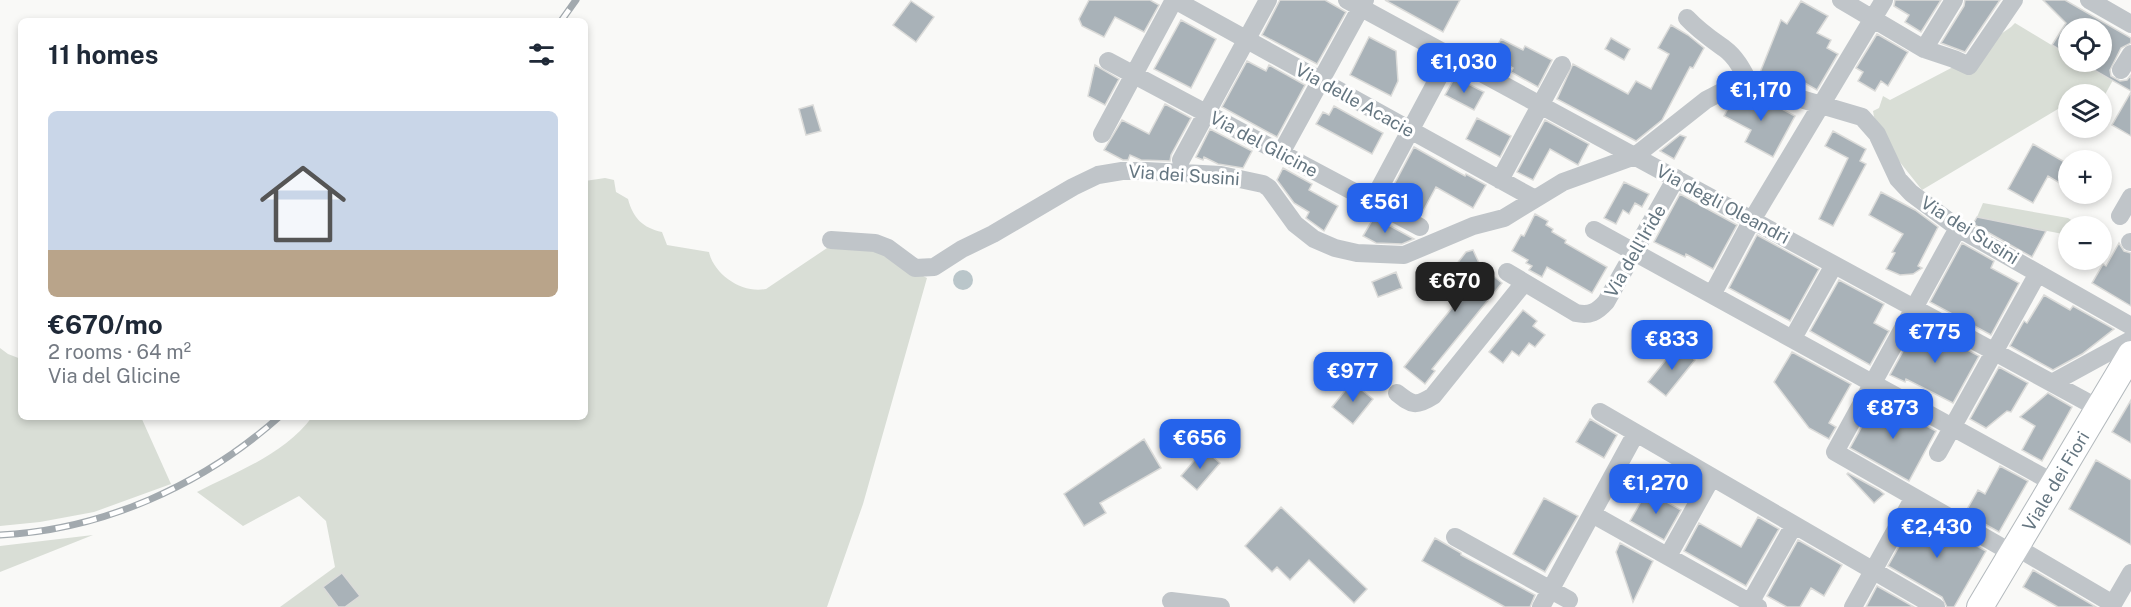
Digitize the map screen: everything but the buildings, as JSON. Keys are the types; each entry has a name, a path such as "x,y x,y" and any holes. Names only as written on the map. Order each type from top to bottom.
{"street":[{"name":"Via delle Acacie","path":"1174,0 1535,199"},
{"path":"1102,134 1174,0"},
{"path":"1181,160 1268,0"},
{"path":"1841,0 1923,50 1969,66 2014,0"},
{"path":"1713,293 1752,220 1884,0"},
{"path":"1923,50 1954,0"},
{"path":"2089,0 2131,24"},
{"path":"1281,153 1321,81 1358,2"},
{"name":"Via degli Oleandri","path":"1358,2 1450,56 2098,408"},
{"path":"1687,18 1700,32 1734,58 1750,84"},
{"path":"2121,70 2131,54"},
{"path":"1372,202 1450,56"},
{"name":"Via del Glicine","path":"1108,61 1420,227"},
{"path":"1500,180 1562,65"},
{"name":"Via dei Susini","path":"831,240 875,243 888,248 915,268 934,267 962,249 1098,175 1122,171 1181,171 1221,175 1263,184 1269,188 1295,224 1314,239 1335,248 1357,253 1404,255 1473,226 1504,218 1571,178 1635,156 1706,100 1735,85 1750,84 1862,117 1877,134 1898,179 1911,193 1958,228 2131,326"},
{"name":"Via dell'Iride","path":"1524,283 1576,314 1586,316 1599,310 1606,302 1676,178"},
{"path":"2120,216 2131,197"},
{"path":"1958,228 1835,452 2113,604 2131,573"},
{"path":"1594,230 1713,293 2054,483"},
{"path":"1793,338 1834,265"},
{"path":"1397,393 1410,403 1421,403 1433,396 1524,283 1507,272"},
{"path":"1938,453 2038,273"},
{"path":"2052,383 2131,340"},
{"name":"Viale dei Fiori","path":"1980,607 2131,354"},
{"path":"1600,412 1936,607"},
{"path":"1541,607 1636,433"},
{"path":"1668,556 1712,477"},
{"path":"1853,607 1914,497"},
{"path":"1592,514 1754,605 1794,525"},
{"path":"1455,537 1569,600"},
{"path":"1171,601 1221,607"}],"shaded area":[{"path":"2015,23 2058,49 2058,72 2098,72 2113,80 2111,84 2058,84 2058,109 1922,190 1899,161 1874,117 1873,111 1879,108 1883,96 1890,100 1955,66"},
{"path":"605,178 614,180 616,192 628,199 636,217 649,228 662,232 667,245 709,252 723,275 748,289 766,289 833,244 887,253 927,278 863,504 827,607 280,607 335,567 326,521 299,496 243,526 197,492 274,452 288,442 309,420 588,420 588,181"},
{"path":"1983,203 2058,216 2058,233 1977,217"},
{"path":"963,270 970,273 973,280 970,287 963,290 956,287 953,280 956,273"},
{"path":"0,348 18,358 18,420 142,420 171,484 94,512 40,522 0,526"},
{"path":"93,535 0,572 0,546"}],"railway":[{"path":"563,18 576,0"},
{"path":"0,535 76,524 150,500 218,463 275,420"}]}
